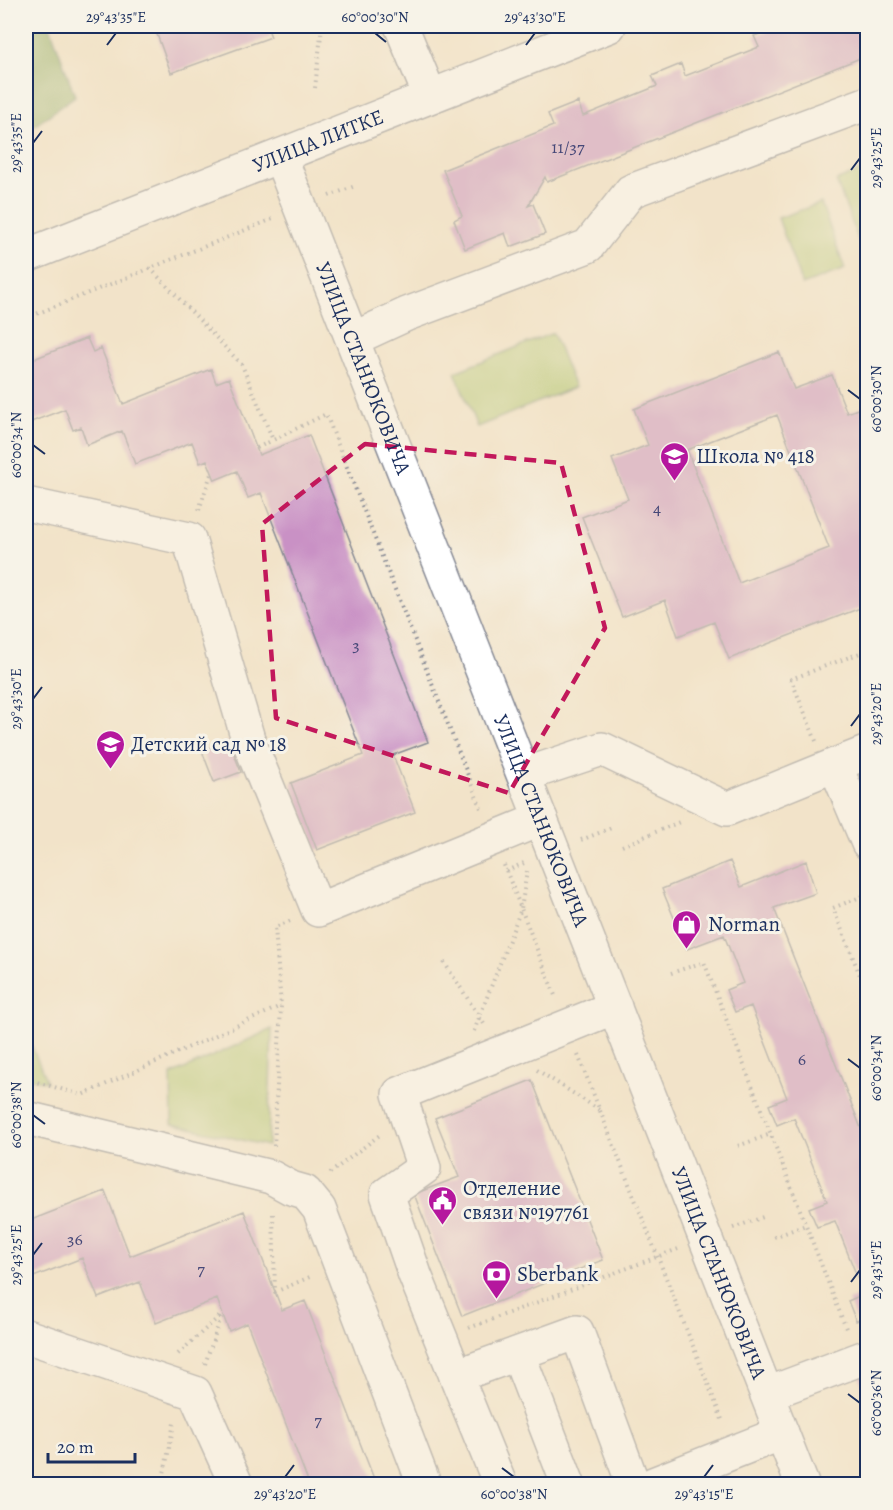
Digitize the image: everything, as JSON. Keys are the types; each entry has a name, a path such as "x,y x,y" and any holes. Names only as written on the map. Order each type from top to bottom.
{"street":[{"path":"401,26 430,96"},
{"name":"УЛИЦА ЛИТКЕ","path":"26,256 609,26"},
{"path":"352,339 408,314 588,246 631,191 867,103"},
{"name":"УЛИЦА СТАНЮКОВИЧА","path":"280,156 802,1485"},
{"path":"26,504 189,539 248,739 318,910 541,819"},
{"path":"524,775 602,749 727,809 867,752"},
{"path":"831,767 867,843"},
{"path":"500,1485 415,1275 387,1194 424,1168 399,1094 615,1007"},
{"path":"26,1118 271,1177 291,1188 305,1192 319,1209 424,1485"},
{"path":"456,1376 577,1332 633,1485"},
{"path":"26,1336 188,1391 236,1485"},
{"path":"518,1354 568,1485"},
{"path":"767,1394 863,1358"},
{"path":"654,1485 782,1433"}],"path":[{"path":"315,88 322,26"},
{"path":"327,197 356,186"},
{"path":"26,318 277,217"},
{"path":"257,448 273,440"},
{"path":"189,539 212,471"},
{"path":"831,767 790,679 867,650"},
{"path":"622,846 718,805"},
{"path":"458,1071 521,909 529,861"},
{"path":"867,894 833,908 867,995"},
{"path":"276,1292 271,1177 278,1108 281,1006 275,927 318,910"},
{"path":"671,973 704,962 806,1225 863,1358"},
{"path":"26,1079 82,1095 281,1006"},
{"path":"305,1192 405,1115"},
{"path":"738,1146 771,1134"},
{"path":"724,1232 766,1216"},
{"path":"774,1237 806,1225"},
{"path":"460,1331 682,1248"},
{"path":"151,1378 222,1314 188,1391 162,1485"}],"highlighted area":[{"path":"365,444 561,463 605,628 509,793 276,718 262,524"}],"green space":[{"path":"26,26 50,26 75,96 26,132"},
{"path":"867,168 867,262 836,181"},
{"path":"821,203 845,269 802,285 778,218"},
{"path":"553,333 575,387 477,427 455,372"},
{"path":"272,1029 268,1146 172,1124 171,1075"},
{"path":"26,1033 47,1082 26,1077"}],"building":[{"path":"154,26 267,26 271,37 171,73"},
{"path":"785,26 789,34 810,26 868,26 868,55 547,182 545,177 528,206 533,204 545,234 510,247 505,233 465,249 454,220 462,216 443,170 553,126 548,114 578,102 583,116 657,86 652,76 681,64 685,76 759,47 754,36"},
{"path":"87,338 93,352 101,348 123,404 211,369 216,383 229,378 259,455 309,435 428,742 393,755 415,812 317,850 291,783 363,755 261,493 248,498 237,471 215,480 207,460 200,463 192,442 135,464 122,431 87,445 81,427 73,430 65,409 26,424 26,362"},
{"path":"779,352 794,389 832,375 847,413 868,405 868,562 861,565 868,581 868,605 729,659 714,622 678,636 665,600 622,617 582,517 628,499 612,459 648,445 634,409","holes":["777,415 829,548 739,583 687,450"]},
{"path":"229,741 241,772 214,782 202,751"},
{"path":"730,861 741,887 806,861 816,893 774,908 868,1146 868,1317 856,1321 848,1301 864,1294 835,1221 817,1227 809,1208 827,1201 794,1118 777,1125 769,1105 787,1098 751,1006 735,1012 726,990 743,983 724,935 687,949 662,889"},
{"path":"532,1080 603,1260 462,1316 414,1194 459,1177 435,1118"},
{"path":"105,1191 130,1256 244,1211 282,1310 305,1301 376,1484 309,1484 247,1323 229,1331 217,1299 156,1323 140,1282 98,1298 82,1258 26,1280 26,1222"},
{"path":"868,1374 868,1398 859,1377"}],"place":[{"name":"Школа № 418","path":"675,482"},
{"name":"Детский сад № 18","path":"110,770"},
{"name":"Norman","path":"687,950"},
{"name":"Отделение связи №197761","path":"442,1226"},
{"name":"Sberbank","path":"496,1300"}]}
